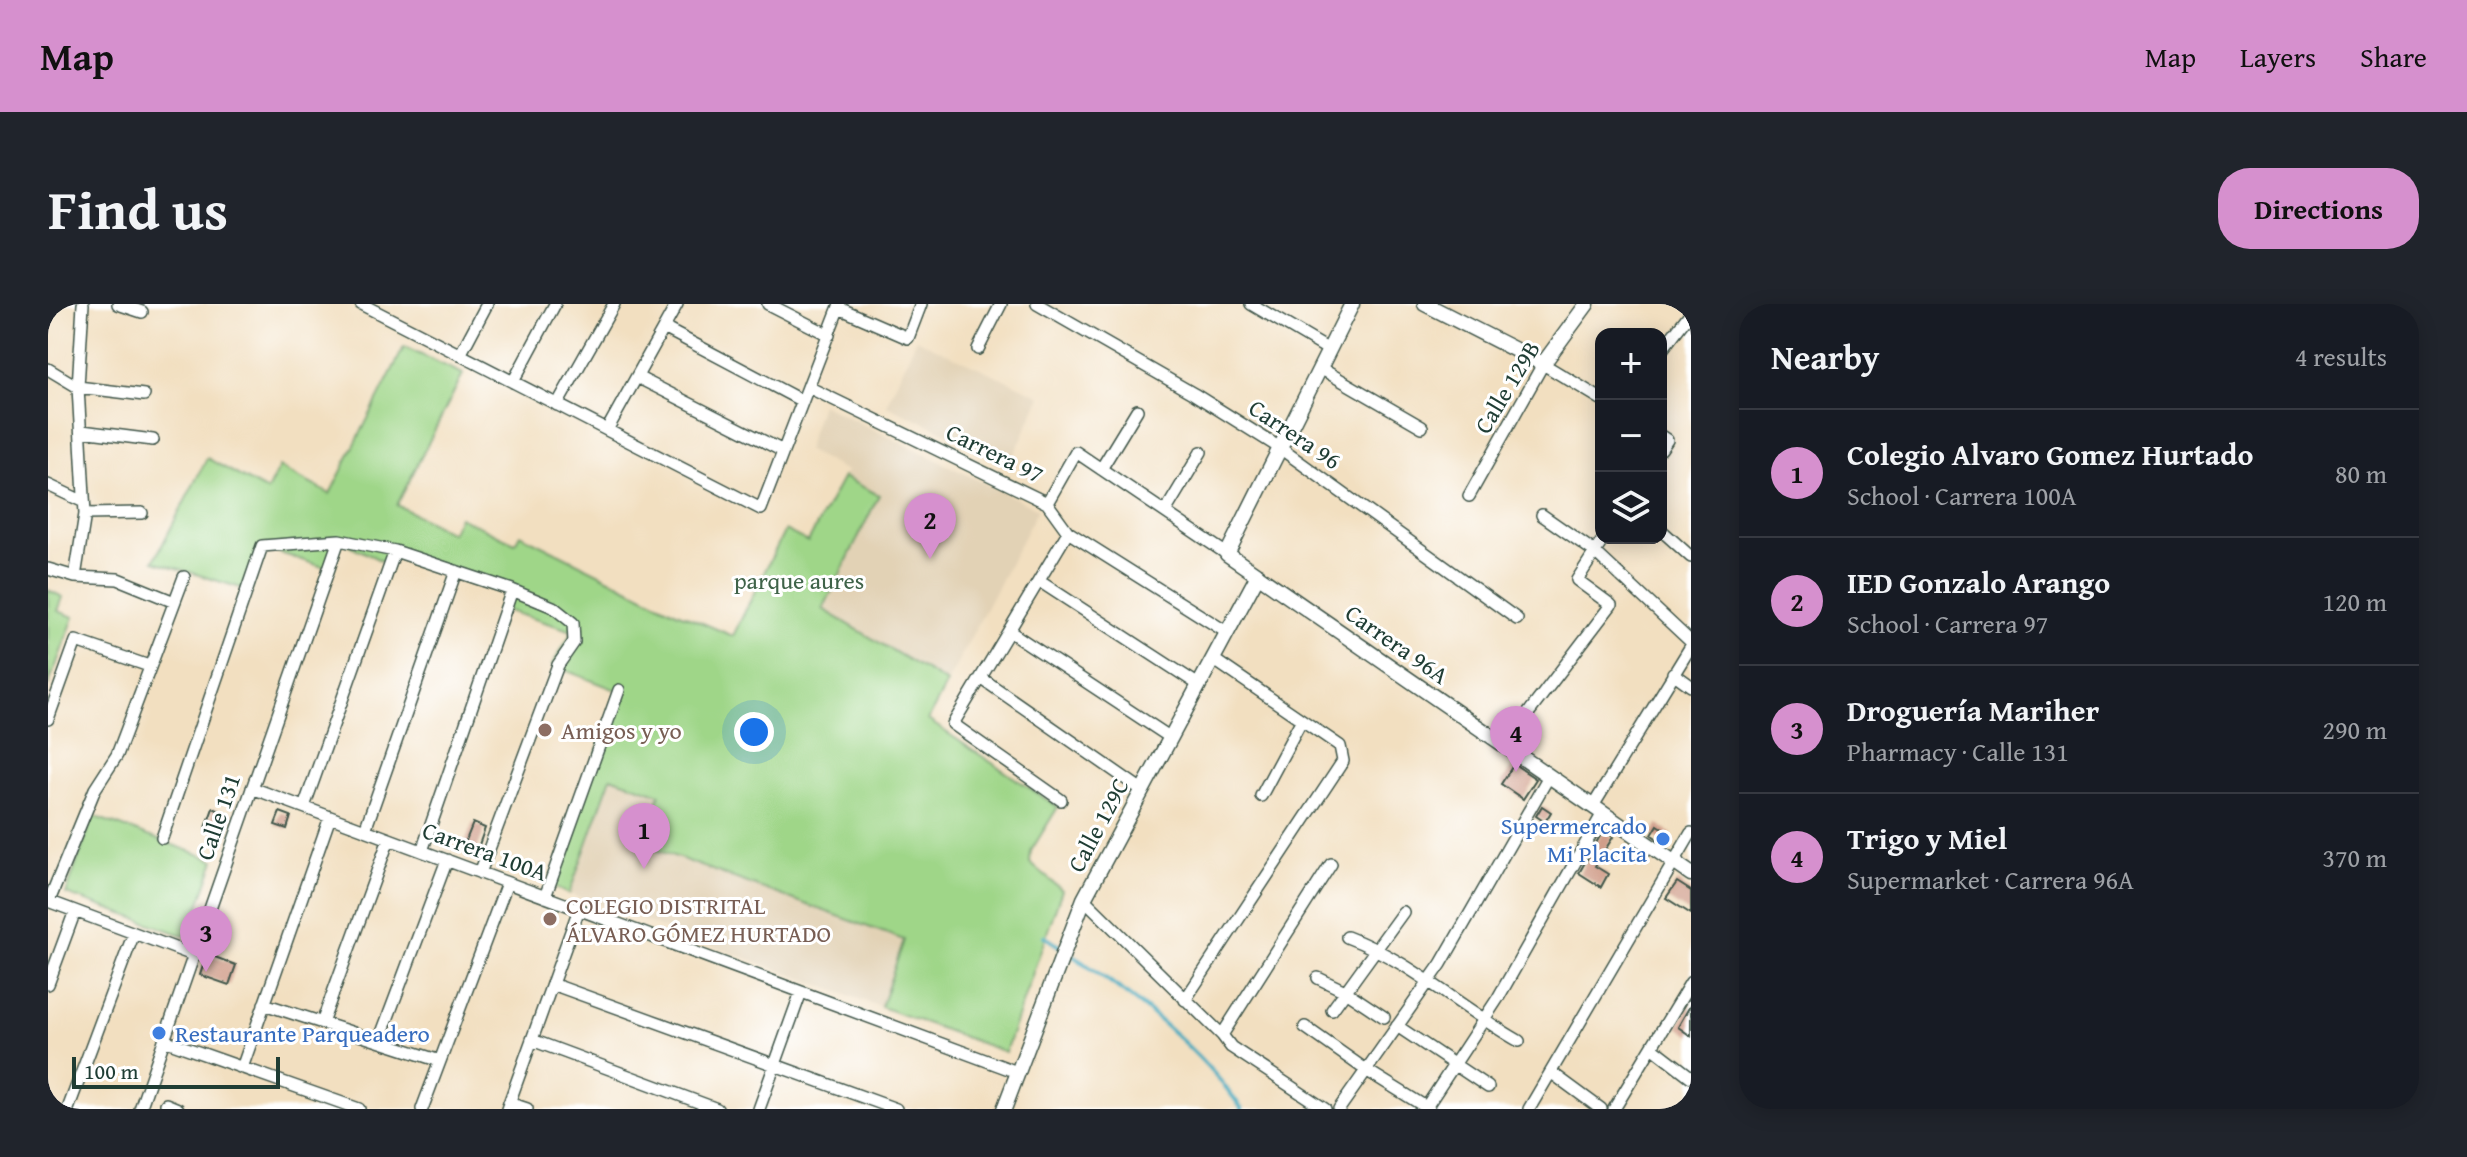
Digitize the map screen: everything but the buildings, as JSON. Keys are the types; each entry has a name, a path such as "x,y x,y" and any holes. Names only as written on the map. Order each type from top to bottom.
{"street":[{"path":"75,577 84,508 78,387 83,304"},
{"path":"118,304 142,312"},
{"path":"361,304 761,509 840,306 908,338 921,304"},
{"path":"387,317 392,304"},
{"path":"460,355 487,304"},
{"path":"513,382 555,304"},
{"path":"557,405 614,304"},
{"path":"607,430 677,304"},
{"path":"768,304 829,335"},
{"path":"978,349 1001,304"},
{"name":"Carrera 96","path":"1037,304 1157,372 1280,448 1517,619"},
{"path":"1251,304 1329,350"},
{"path":"1227,554 1352,304"},
{"path":"1425,304 1543,364 1595,395"},
{"name":"Calle 129B","path":"1469,496 1579,306"},
{"path":"1667,343 1691,312"},
{"path":"664,328 802,401"},
{"path":"1320,368 1422,427"},
{"path":"48,369 78,387 144,395"},
{"path":"637,377 783,451"},
{"name":"Carrera 97","path":"808,387 1047,503 1068,532 1228,633"},
{"path":"1101,469 1137,410"},
{"path":"82,431 153,440"},
{"name":"Carrera 96A","path":"1047,503 1076,452 1691,874"},
{"path":"1165,512 1201,452"},
{"path":"48,485 84,508 142,513"},
{"path":"1305,1027 1427,1108 1483,1020 1691,644 1595,552 1542,515"},
{"path":"1061,800 953,724 1068,532"},
{"path":"1667,535 1691,557"},
{"path":"162,838 262,546 339,540 395,551 512,590 553,607 573,623 574,642 558,665 480,873"},
{"name":"Calle 131","path":"140,1109 339,540"},
{"path":"1504,745 1611,605 1577,580 1600,544"},
{"path":"304,807 395,551"},
{"path":"48,569 75,577 118,579 172,601"},
{"path":"365,830 456,571"},
{"name":"Calle 129C","path":"1004,1109 1084,899 1258,575"},
{"path":"184,577 172,601 117,755 95,789 48,901 193,955"},
{"path":"1039,581 1199,685"},
{"path":"422,851 512,590"},
{"path":"1009,631 1171,738"},
{"path":"48,719 76,641 149,666"},
{"path":"1185,1000 1337,771 1343,753 1340,746 1213,659"},
{"path":"1673,673 1691,686"},
{"path":"981,678 1142,790"},
{"path":"545,897 619,690"},
{"path":"1261,796 1301,721"},
{"path":"1339,1109 1429,980 1549,776"},
{"name":"Carrera 100A","path":"252,788 1017,1072"},
{"path":"242,1068 330,817"},
{"path":"1529,1109 1691,833"},
{"path":"322,1023 389,839"},
{"path":"379,1041 447,860"},
{"path":"1222,1035 1331,864"},
{"path":"422,1109 507,883"},
{"path":"1084,899 1231,1047 1325,1109"},
{"path":"527,1109 508,1106 579,909"},
{"path":"48,984 75,911"},
{"path":"1332,1010 1403,912"},
{"path":"68,1109 134,933"},
{"path":"1347,937 1379,949 1519,1041"},
{"path":"1318,978 1345,991 1384,1017"},
{"path":"1614,1109 1691,982"},
{"path":"552,984 896,1109"},
{"path":"759,1109 801,992"},
{"path":"264,1004 440,1061"},
{"path":"1397,1026 1488,1087"},
{"path":"164,1040 359,1109"},
{"path":"532,1040 717,1109"},
{"path":"1652,1047 1691,1077"},
{"path":"1552,1073 1601,1109"},
{"path":"166,1104 178,1109"}],"shaded area":[{"path":"916,339 1041,396 1011,462 886,405"},
{"path":"821,404 1038,509 947,683 823,609 878,495 843,477 846,471 806,450"},
{"path":"611,777 661,795 643,845 905,940 881,1007 569,894"}],"green space":[{"name":"parque aures","path":"404,347 463,374 397,505 451,533 459,517 515,543 520,534 672,610 733,636 785,530 808,542 843,477 879,495 823,609 947,683 928,720 1058,807 1031,851 1030,863 1062,890 1005,1052 881,1007 904,940 643,845 660,794 611,777 569,894 549,885 619,691 552,665 573,631 505,610 512,590 396,551 390,565 339,540 329,569 262,547 247,590 154,561 207,458 267,491 279,467 330,494"},
{"path":"48,590 63,597 58,611 74,617 48,687"},
{"path":"93,816 215,860 188,937 66,894"}],"waterway":[{"path":"1044,936 1062,948"},
{"path":"1069,953 1117,987 1185,1043 1242,1109"}],"place":[{"name":"IED Gonzalo Arango","path":"930,559"},
{"name":"Amigos y yo","path":"545,730"},
{"name":"Trigo y Miel","path":"1516,772"},
{"name":"Supermercado Mi Placita","path":"1663,839"},
{"name":"Colegio Alvaro Gomez Hurtado","path":"644,869"},
{"name":"COLEGIO DISTRITAL ÁLVARO GÓMEZ HURTADO","path":"550,919"},
{"name":"Droguería Mariher","path":"206,972"},
{"name":"Restaurante Parqueadero","path":"159,1033"}]}
